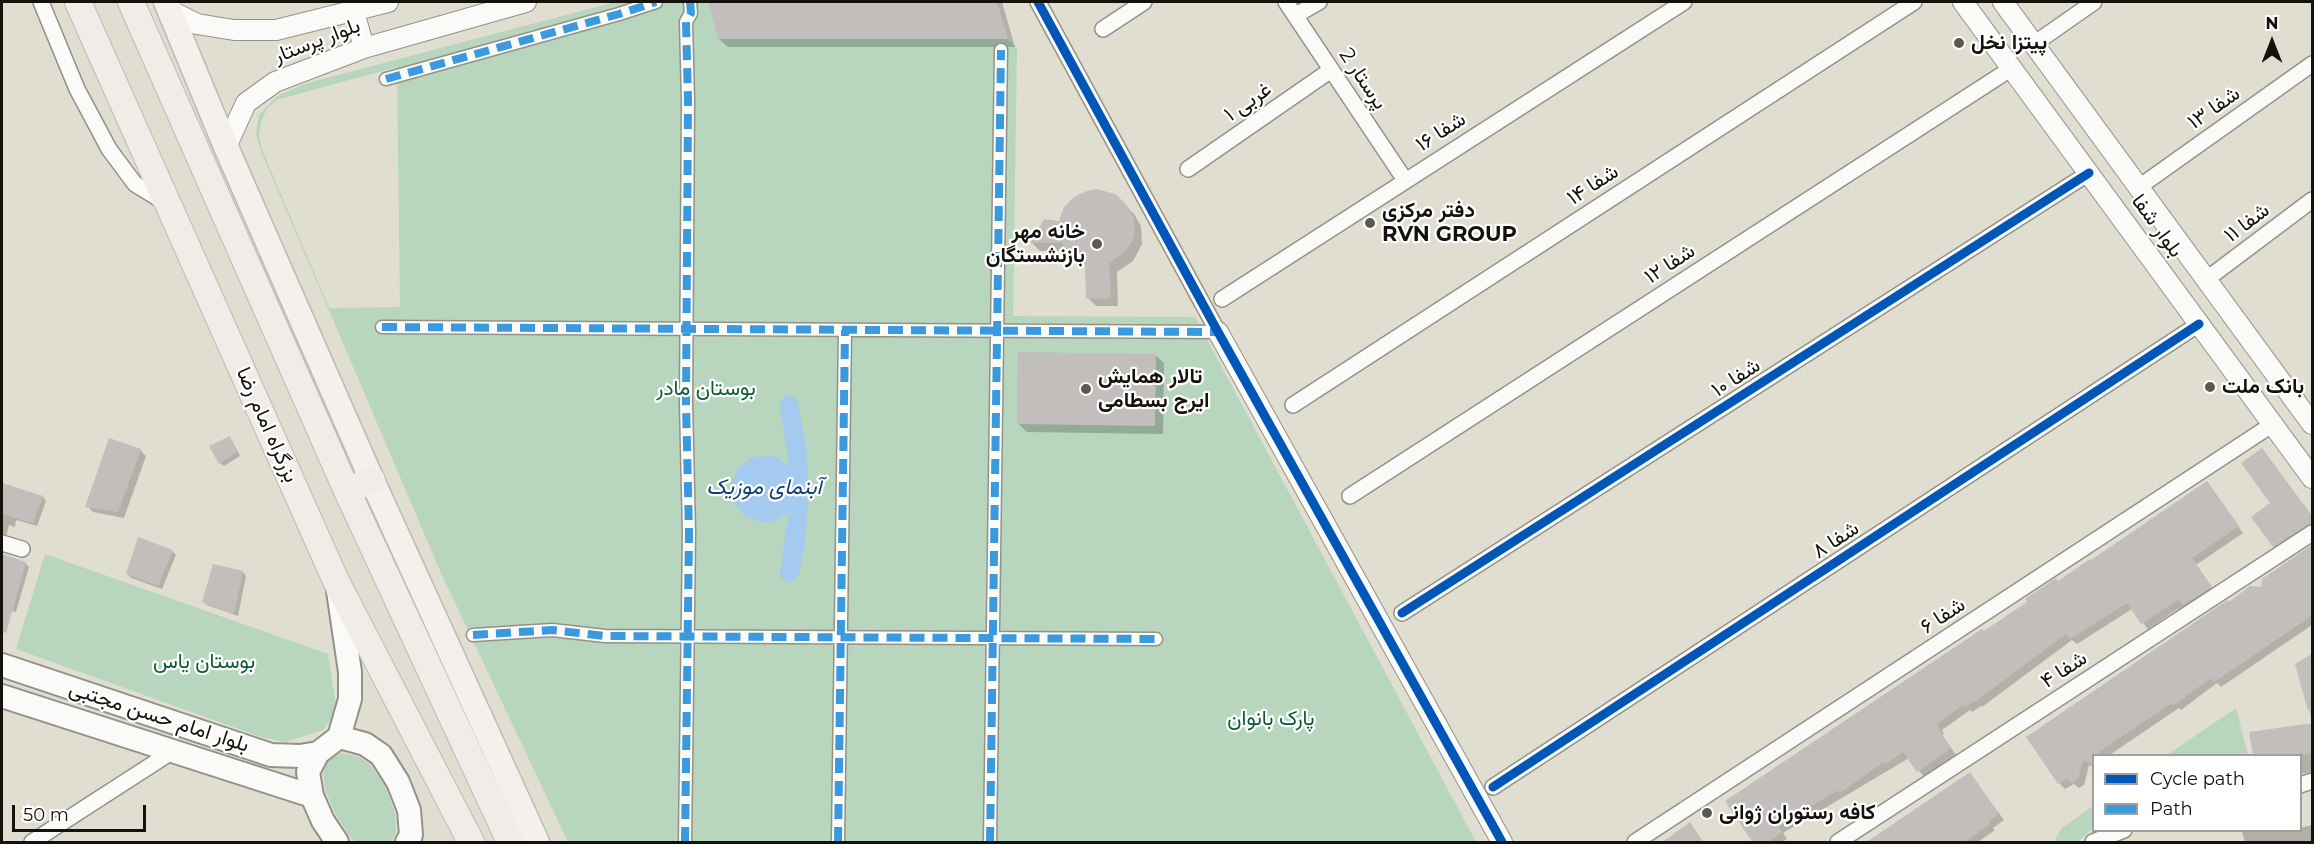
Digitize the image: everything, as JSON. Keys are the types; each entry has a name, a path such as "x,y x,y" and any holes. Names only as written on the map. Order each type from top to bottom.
{"highway":[{"name":"بزرگراه امام رضا","path":"78,2 336,581 471,843"},
{"path":"131,2 347,491 510,843"},
{"path":"347,491 372,480"}],"main road":[{"path":"168,6 226,147 372,480 537,843"},
{"path":"336,581 350,672 350,699 339,737 318,753 308,772 312,796 323,821 337,843"},
{"name":"بلوار امام حسن مجتبی","path":"2,665 271,755 300,756 318,753"},
{"name":"بلوار امام حسن مجتبی","path":"2,696 312,796"},
{"path":"339,737 365,744 381,755 398,782 409,810 411,835 407,843"},
{"path":"265,781 290,782 298,775 298,767 293,761 286,757 271,755"}],"street":[{"path":"40,2 77,89 109,149 135,184 169,205"},
{"name":"بلوار پرستار","path":"168,6 197,24 234,30 276,30 388,2"},
{"name":"بلوار پرستار","path":"226,147 246,103 275,82 364,48 526,2"},
{"path":"386,79 656,2"},
{"path":"685,843 689,533 686,22 690,13 690,2"},
{"path":"1038,2 1218,332 1502,843"},
{"path":"1103,29 1144,2"},
{"name":"پرستار 2","path":"1287,2 1405,180"},
{"path":"1296,15 1318,2"},
{"name":"شفا ۱۶","path":"1222,299 1684,2"},
{"name":"شفا ۱۴","path":"1293,405 1914,2"},
{"name":"بلوار شفا","path":"1963,2 2313,478"},
{"name":"بلوار شفا","path":"2003,2 2313,424"},
{"path":"2034,44 2094,2"},
{"path":"354,11 364,48"},
{"path":"990,843 1001,50"},
{"name":"شفا ۱۳","path":"2139,187 2313,64"},
{"name":"شفا ۱۲","path":"1350,496 2012,68"},
{"name":"۱ غربی","path":"1188,169 1331,70"},
{"name":"شفا ۱۰","path":"1402,613 2089,173"},
{"name":"شفا ۱۱","path":"2207,279 2313,200"},
{"name":"شفا ۸","path":"1492,787 2199,324"},
{"path":"382,327 1218,332"},
{"path":"838,843 845,330"},
{"name":"شفا ۶","path":"1635,843 2273,424"},
{"name":"شفا ۴","path":"1838,843 2313,533"},
{"path":"2,543 22,549"},
{"path":"473,635 552,630 605,636 1156,639"},
{"path":"32,843 173,751"},
{"path":"2093,843 2121,832"}],"green space":[{"name":"بوستان مادر","path":"615,2 708,2 718,39 1008,39 1017,48 1013,316 1195,317 1476,842 568,842 441,573 261,151 256,134 259,115 276,97 304,84","holes":["397,67 400,307 329,308 261,147 259,134 261,121 267,109 276,100"]},
{"name":"بوستان یاس","path":"45,554 328,654 337,711 323,730 285,742 261,737 16,649"},
{"path":"2236,708 2248,754 2168,754"},
{"path":"341,753 359,757 371,765 386,788 395,813 396,832 392,841 356,842 350,837 336,815 326,792 323,773 328,761"},
{"path":"2092,807 2092,829 2078,842 2056,842 2056,837 2062,828"}],"water":[{"name":"آبنمای موزیک","path":"787,395 796,398 798,403 806,448 809,489 805,541 799,575 788,583 780,576 780,571 789,512 774,521 765,523 746,517 734,503 731,484 738,467 754,457 773,456 789,465 780,407 780,402"}],"building":[{"path":"708,2 997,2 1008,39 718,39"},
{"name":"خانه مهر بازنشستگان","path":"1097,189 1115,194 1126,204 1133,216 1135,231 1133,240 1125,252 1109,263 1111,298 1094,299 1086,298 1085,264 1073,257 1062,243 1030,243 1044,219 1059,221 1064,207 1074,197"},
{"name":"تالار همایش ایرج بسطامی","path":"1018,352 1156,354 1155,426 1017,424"},
{"path":"230,436 237,452 219,464 209,446"},
{"path":"109,438 141,449 118,512 85,507"},
{"path":"2262,448 2313,517 2313,523 2273,547 2251,517 2270,503 2241,463"},
{"path":"2207,481 2239,526 2192,558 2212,587 2183,605 2179,600 2141,624 2127,603 2070,639 2066,634 1975,702 1965,707 1963,705 1937,724 1951,748 1917,772 1903,752 1886,764 1884,762 1840,793 1838,790 1778,826 1782,832 1767,843 1753,843 1725,801 1982,629 1984,631 2027,602 2025,599 2056,578 2058,581 2091,560"},
{"path":"2,483 43,496 33,523 2,514"},
{"path":"138,537 173,550 158,586 126,574"},
{"path":"2313,544 2313,615 2214,682 2211,678 2174,705 2172,703 2100,751 2100,754 2092,754 2092,764 2083,760 2078,779 2072,783 2067,779 2058,784 2026,737 2223,603 2228,600 2229,602 2250,586 2261,587 2262,579"},
{"path":"2,554 26,562 6,633 2,632"},
{"path":"213,564 243,571 234,614 202,602"},
{"path":"2313,653 2313,711 2308,711 2295,664"},
{"path":"2313,723 2313,754 2253,754 2249,732"},
{"path":"1970,772 1999,814 1989,821 1991,823 1963,843 1865,843"},
{"path":"1690,822 1704,843 1661,843"}],"marked path":[{"path":"386,79 656,2"},
{"path":"685,842 689,533 686,403 688,101 686,22 691,13 690,2"},
{"path":"990,842 1001,50"},
{"path":"382,327 1218,332"},
{"path":"838,842 845,330"},
{"path":"473,635 552,630 605,636 1156,639"}],"cycle path":[{"path":"1038,2 1218,332 1502,842"},
{"path":"1402,613 2089,173"},
{"path":"1493,787 2199,324"}],"place":[{"name":"پیتزا نخل","path":"1959,43"},
{"name":"دفتر مرکزی RVN GROUP","path":"1370,223"},
{"name":"خانه مهر بازنشستگان","path":"1097,244"},
{"name":"بانک ملت","path":"2210,387"},
{"name":"تالار همایش ایرج بسطامی","path":"1086,389"},
{"name":"کافه رستوران ژوانی","path":"1707,813"}],"park label":[{"name":"پارک بانوان","path":"1271,719"}]}
